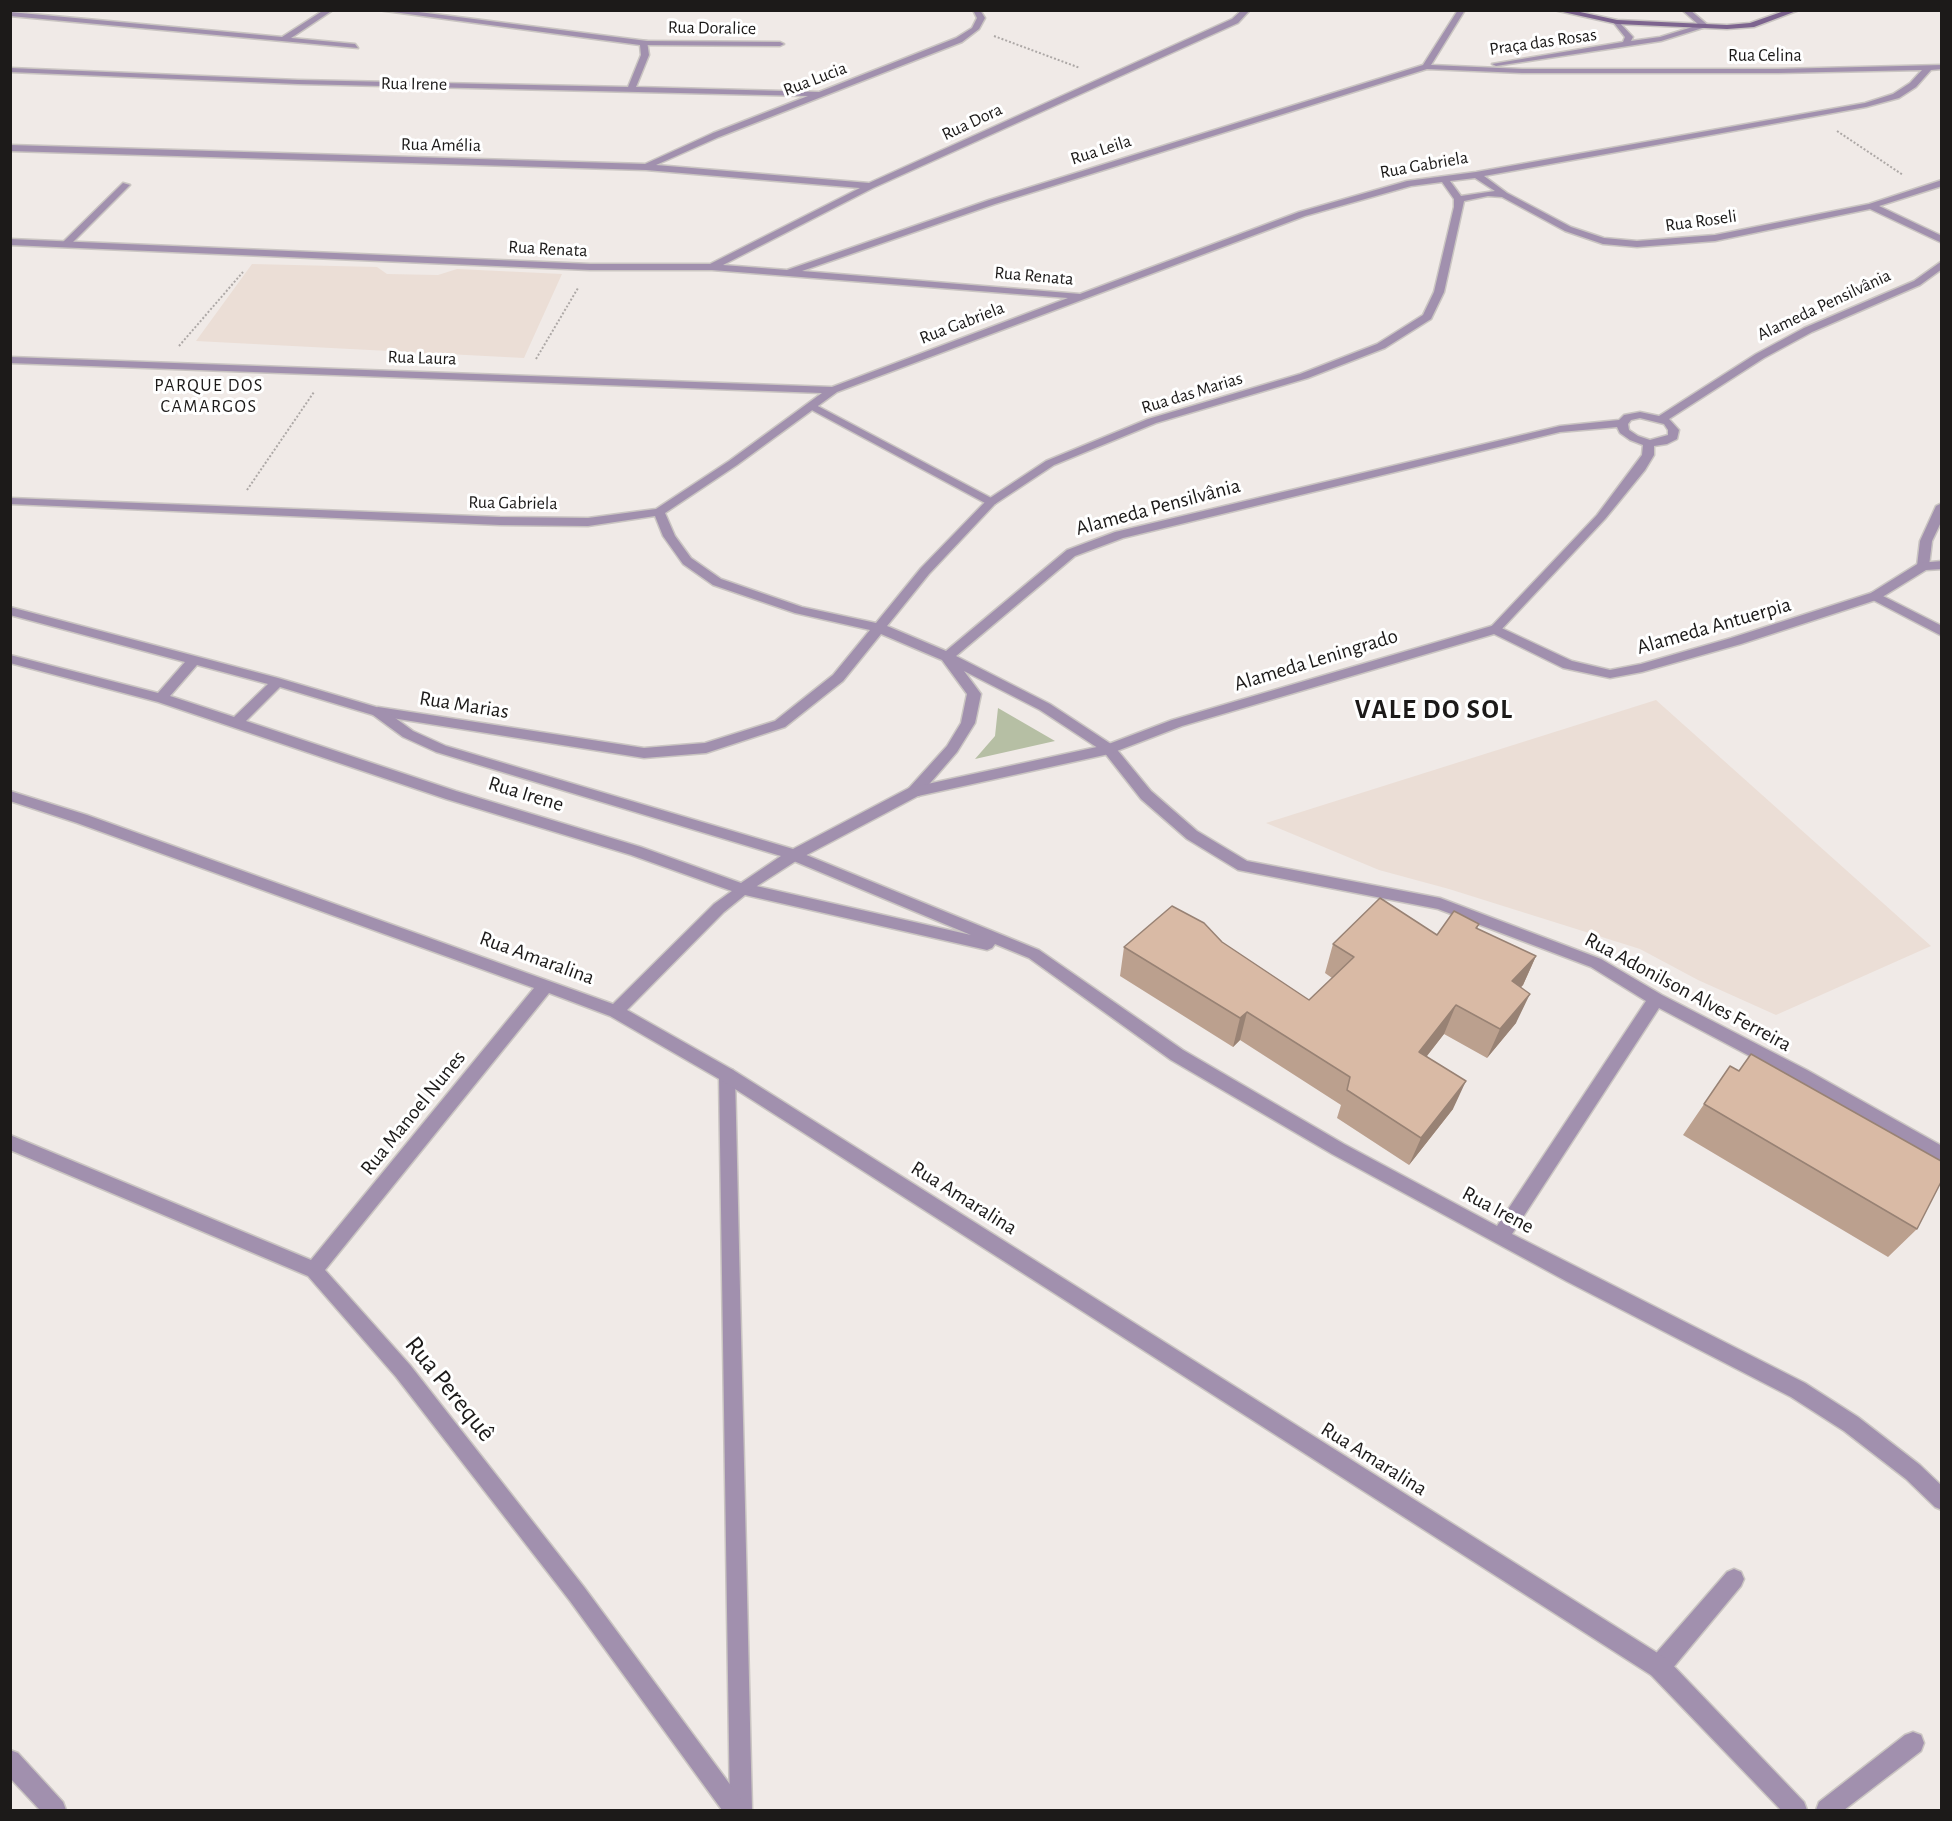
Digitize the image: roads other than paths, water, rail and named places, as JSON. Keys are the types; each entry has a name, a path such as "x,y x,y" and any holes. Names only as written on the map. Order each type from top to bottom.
{"main road":[{"path":"1557,10 1617,22 1705,26 1751,25 1796,10"}],"street":[{"path":"282,40 330,10"},
{"name":"Rua Doralice","path":"381,10 644,43 780,44"},
{"name":"Rua Lucia","path":"646,167 819,94 950,44 975,29 981,18 976,10"},
{"name":"Rua Dora","path":"712,267 870,186 1235,21 1246,10"},
{"path":"1426,66 1442,45 1462,10"},
{"path":"1685,10 1705,26"},
{"path":"10,14 356,46"},
{"name":"Praça das Rosas","path":"1617,22 1629,37 1626,44"},
{"name":"Praça das Rosas","path":"1463,68 1593,60 1626,44 1661,39 1705,26"},
{"path":"631,90 645,55 644,43"},
{"name":"Rua Celina","path":"1426,66 1522,71 1593,60 1778,71 1928,68"},
{"name":"Rua Leila","path":"788,273 992,202 1426,66"},
{"path":"1928,68 1941,67"},
{"name":"Rua Gabriela","path":"10,501 577,522 659,512 833,390 1302,214 1410,183 1476,175 1812,115 1896,96 1913,85 1928,68"},
{"name":"Rua Irene","path":"10,70 298,82 819,94"},
{"name":"Rua Amélia","path":"10,148 646,167 870,186"},
{"name":"Rua Roseli","path":"1476,175 1492,184 1504,195 1568,229 1603,241 1637,244 1714,238 1871,206 1941,183"},
{"path":"1445,180 1459,199 1488,193 1504,195"},
{"path":"66,244 126,185"},
{"name":"Rua das Marias","path":"879,628 925,571 991,502 1050,463 1152,421 1304,376 1381,346 1427,317 1439,292 1459,199"},
{"path":"1871,206 1941,240"},
{"name":"Rua Renata","path":"10,242 261,251 590,267 712,267 1083,296"},
{"name":"Alameda Pensilvânia","path":"947,657 1071,553 1119,535 1560,429 1622,423 1628,417 1640,415 1662,419 1760,356 1808,330 1917,283 1941,264"},
{"name":"Rua Laura","path":"10,360 833,390"},
{"path":"812,406 991,502"},
{"path":"1622,423 1624,431 1634,438 1649,442 1663,442 1673,437 1674,430 1662,419"},
{"path":"1495,629 1601,517 1639,470 1648,455 1649,442"},
{"path":"1923,566 1926,541 1941,506"},
{"name":"Rua Adonilson Alves Ferreira","path":"659,512 669,536 687,561 717,582 799,610 879,628 947,657 1044,707 1109,749 1146,795 1192,835 1243,866 1440,904 1461,910 1596,963 1656,999 1801,1075 1941,1155"},
{"name":"Alameda Antuerpia","path":"1495,629 1568,665 1610,674 1642,668 1737,641 1875,596 1923,566 1941,565"},
{"path":"1875,596 1941,632"},
{"name":"Rua Marias","path":"10,611 278,682 378,712 644,753 706,748 780,724 838,678 879,628"},
{"name":"Alameda Leningrado","path":"914,792 1109,749 1176,723 1495,629"},
{"path":"616,1011 719,908 743,890 794,855 914,792 952,749 968,723 975,694 947,657"},
{"name":"Rua Irene","path":"10,659 161,698 451,795 636,851 743,890 1034,954"},
{"path":"161,698 193,661"},
{"path":"237,722 278,682"},
{"name":"Rua Irene","path":"378,712 408,734 441,749 794,855 1034,954 1177,1055 1338,1149 1500,1237 1797,1390 1860,1431 1913,1472 1941,1500"},
{"name":"Rua Amaralina","path":"10,796 93,823 616,1011 727,1075 1659,1667 1796,1810"},
{"name":"Rua Manoel Nunes","path":"314,1270 546,985"},
{"path":"1500,1237 1656,999"},
{"path":"727,1075 741,1810"},
{"name":"Rua Perequê","path":"10,1142 314,1270 432,1408 577,1594 735,1810"},
{"path":"1659,1667 1734,1580"},
{"path":"1827,1810 1913,1743"},
{"path":"10,1761 55,1810"}],"district":[{"name":"PARQUE DOS CAMARGOS","path":"209,396"},
{"name":"VALE DO SOL","path":"1434,710"}]}
